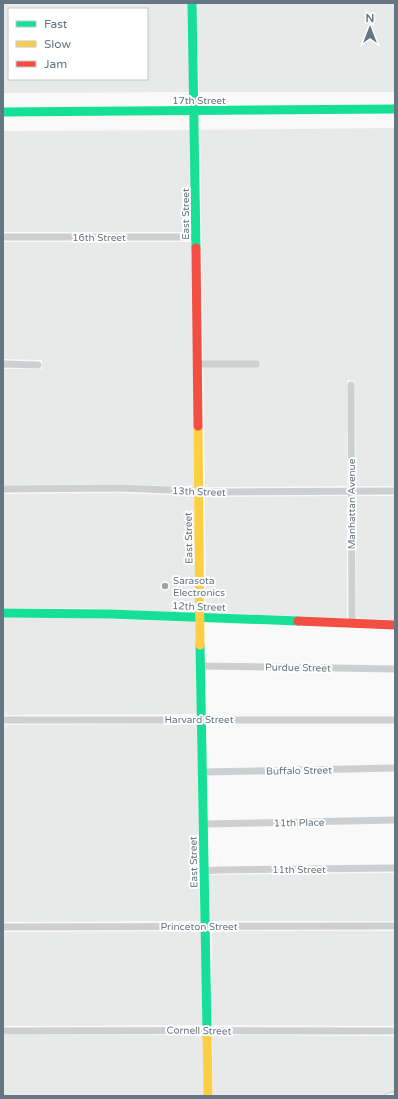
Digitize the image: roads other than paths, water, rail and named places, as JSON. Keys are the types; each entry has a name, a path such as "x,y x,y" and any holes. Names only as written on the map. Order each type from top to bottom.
{"street":[{"name":"East Street","path":"192,3 195,111 200,666 208,1096"},
{"name":"17th Street","path":"3,112 395,109"},
{"name":"16th Street","path":"3,237 196,237"},
{"path":"3,364 38,364"},
{"path":"198,364 256,364"},
{"name":"Manhattan Avenue","path":"351,385 352,623"},
{"name":"13th Street","path":"3,489 121,488 198,492 395,491"},
{"name":"12th Street","path":"3,613 81,613 395,624"},
{"name":"Purdue Street","path":"200,666 230,665 395,669"},
{"name":"Harvard Street","path":"3,720 395,720"},
{"name":"Buffalo Street","path":"202,772 395,768"},
{"name":"11th Place","path":"203,824 395,820"},
{"name":"11th Street","path":"204,871 395,868"},
{"name":"Princeton Street","path":"3,927 395,926"},
{"name":"Cornell Street","path":"3,1031 395,1031"}],"railway":[{"path":"386,1096 395,1093"}],"place":[{"name":"Sarasota Electronics","path":"165,586"}]}
